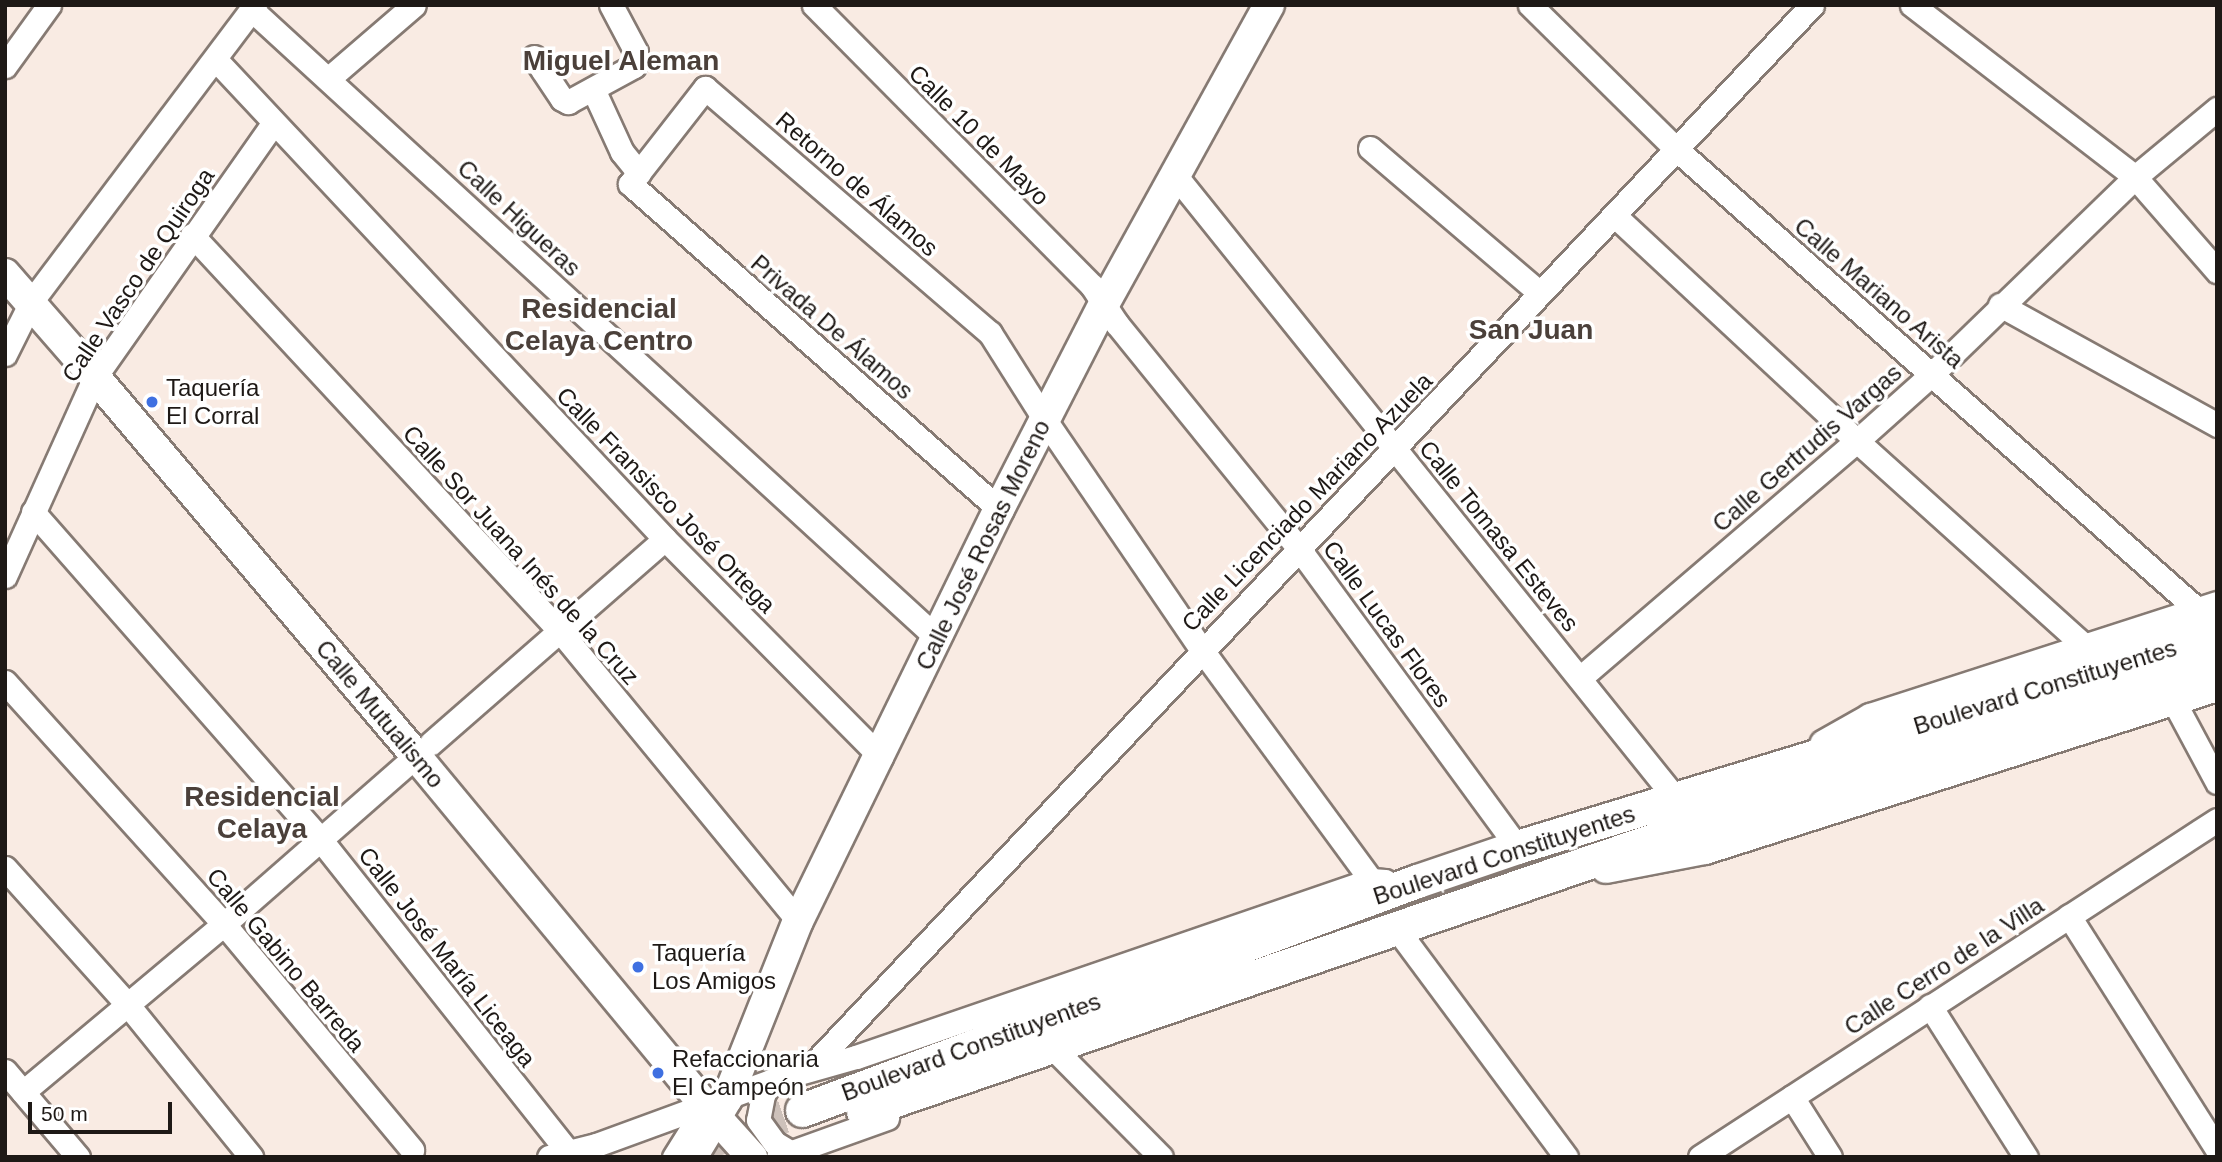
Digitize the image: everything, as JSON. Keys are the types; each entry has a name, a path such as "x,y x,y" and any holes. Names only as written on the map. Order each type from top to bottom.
{"highway":[{"name":"Boulevard Constituyentes","path":"794,1137 1435,913 1540,881 1692,827 2172,675 2211,617"},
{"name":"Boulevard Constituyentes","path":"794,1137 1418,881 1517,847 1779,770 2217,663"}],"main road":[{"name":"Calle José Rosas Moreno","path":"692,1157 717,1107 798,922 881,757 936,636 999,509 1104,304 1269,5"},
{"name":"Calle Mutualismo","path":"5,249 36,296 423,750 717,1107 752,1157"},
{"name":"Calle Mutualismo","path":"5,274 36,296"},
{"path":"1779,770 1871,719 2088,649 2211,617"},
{"path":"2172,675 2217,686"}],"street":[{"path":"5,66 49,5"},
{"path":"328,79 414,5"},
{"path":"534,57 562,99 575,100 634,66 636,52 611,5"},
{"name":"Calle 10 de Mayo","path":"814,5 1092,286 1104,304"},
{"name":"Calle Mariano Arista","path":"1531,5 1675,149 2211,617"},
{"name":"Calle Licenciado Mariano Azuela","path":"809,1069 1202,650 1396,450 1812,5"},
{"path":"1912,5 2135,177 2217,271"},
{"path":"5,354 36,296 253,8"},
{"name":"Calle Higueras","path":"253,8 936,636"},
{"name":"Calle Fransisco José Ortega","path":"216,60 273,124 665,539 881,757"},
{"name":"Retorno de Álamos","path":"634,179 705,88 990,333 1045,420"},
{"name":"Privada De Álamos","path":"593,89 634,179 999,509"},
{"name":"Calle Gertrudis Vargas","path":"1580,678 1857,441 1932,374 2000,305 2135,177 2217,109"},
{"name":"Calle Vasco de Quiroga","path":"5,576 100,369 192,235 273,124"},
{"path":"1370,148 1540,293"},
{"name":"Calle Tomasa Esteves","path":"1175,175 1676,799"},
{"path":"1615,216 1857,441 2088,649"},
{"name":"Calle Sor Juana Inés de la Cruz","path":"192,235 560,631 798,922"},
{"name":"Calle Lucas Flores","path":"1104,304 1117,324 1300,550 1517,847"},
{"path":"2000,305 2217,425"},
{"path":"1045,420 1202,650 1371,880"},
{"name":"Calle José María Liceaga","path":"33,512 320,839 559,1155"},
{"path":"23,1092 224,924 665,539"},
{"path":"2172,675 2217,782"},
{"name":"Calle Gabino Barreda","path":"5,682 224,924 412,1150"},
{"name":"Calle Cerro de la Villa","path":"1700,1157 2217,820"},
{"path":"5,868 128,1005 251,1157"},
{"path":"559,1155 717,1107 771,1082 856,1057 1371,880 1418,881"},
{"path":"771,1082 763,1095 758,1120 775,1143 1061,1056 1405,940 1435,913"},
{"path":"2069,916 2217,1149"},
{"path":"1405,940 1566,1157"},
{"path":"1930,1006 2025,1157"},
{"path":"841,1035 856,1057"},
{"path":"1061,1056 1161,1157"},
{"path":"5,1071 78,1157"},
{"path":"1792,1097 1830,1157"},
{"path":"674,1157 717,1107"},
{"path":"596,1145 610,1149 621,1157"}],"tunnel":[{"path":"705,1143 802,1110"}],"place":[{"name":"Taquería El Corral","path":"152,402"},
{"name":"Taquería Los Amigos","path":"638,967"},
{"name":"Refaccionaria El Campeón","path":"658,1073"}],"district":[{"name":"Miguel Aleman","path":"621,61"},
{"name":"Residencial Celaya Centro","path":"599,325"},
{"name":"San Juan","path":"1531,330"},
{"name":"Residencial Celaya","path":"262,813"}]}
